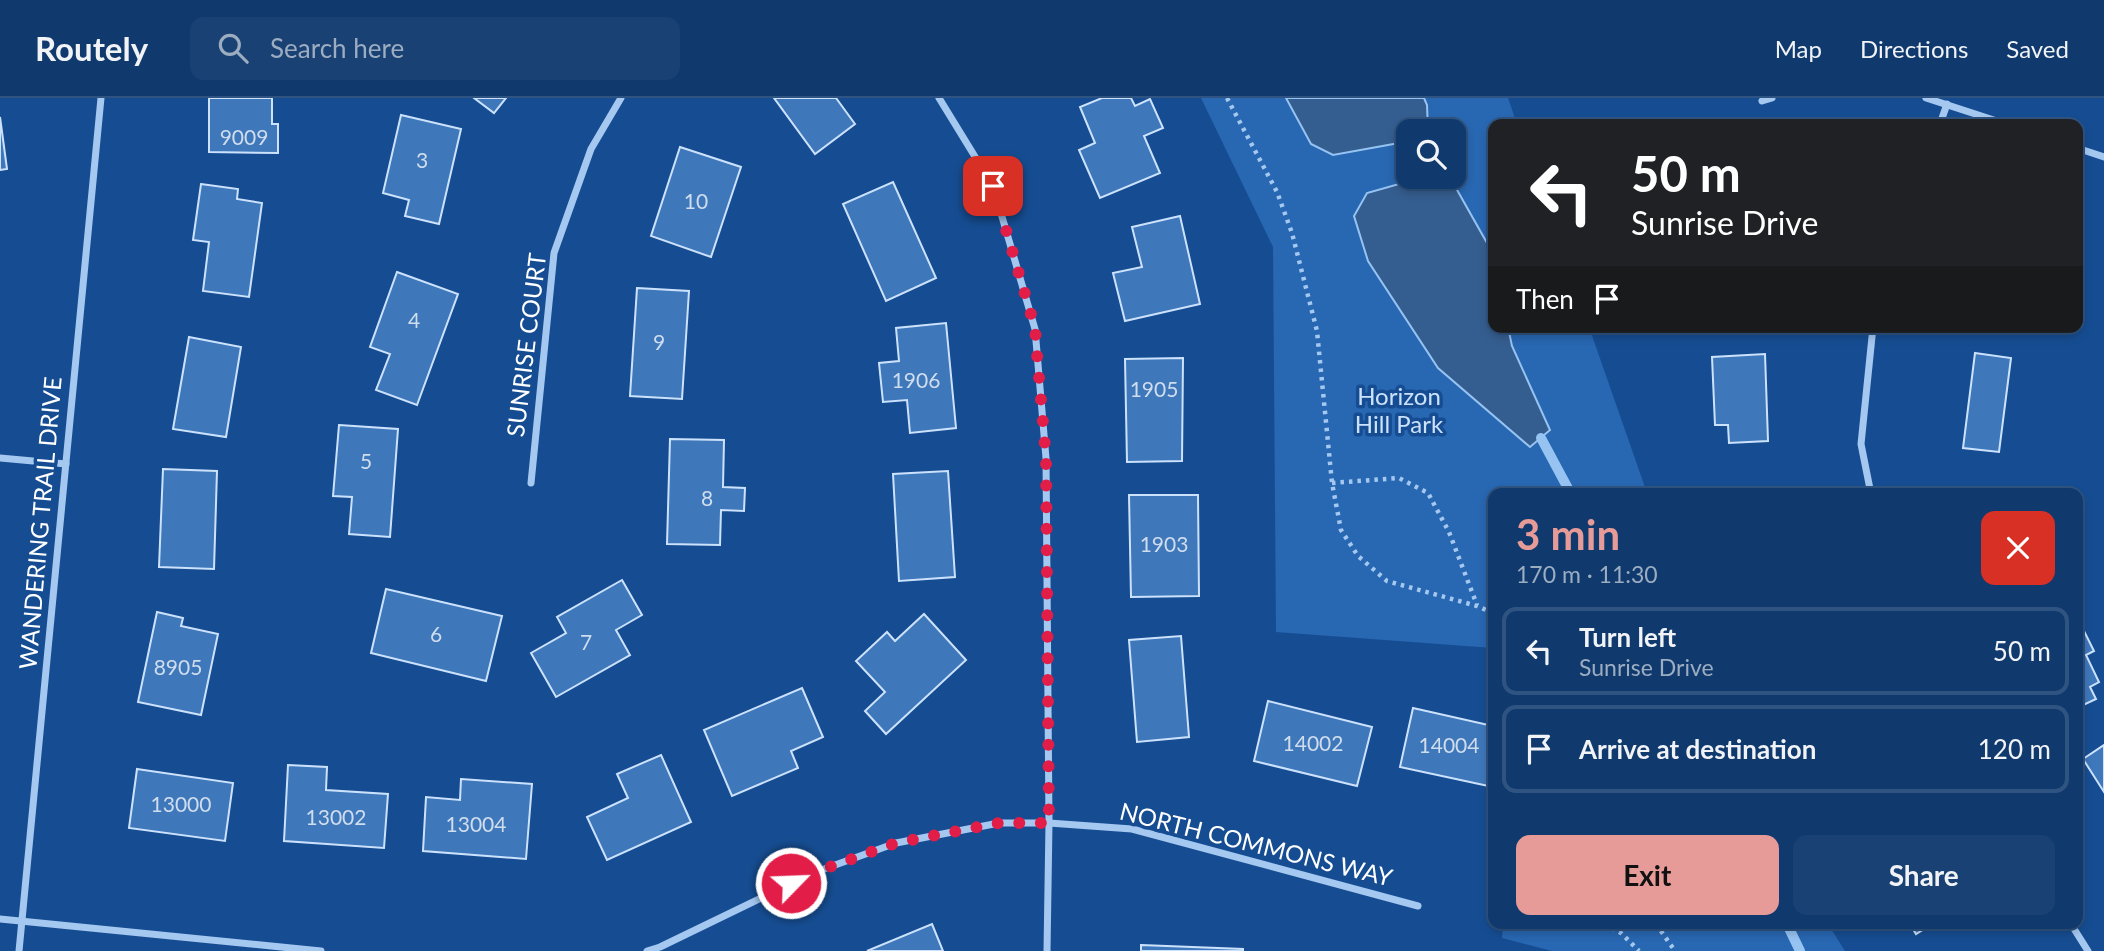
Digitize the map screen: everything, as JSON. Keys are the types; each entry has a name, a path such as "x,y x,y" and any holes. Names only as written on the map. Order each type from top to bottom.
{"street":[{"name":"WANDERING TRAIL DRIVE","path":"19,951 101,98"},
{"name":"SUNRISE COURT","path":"531,483 554,253 592,149 621,98"},
{"path":"939,98 993,186 1035,328 1046,458 1049,823 1047,951"},
{"path":"1762,101 1772,98"},
{"path":"1926,98 1991,119"},
{"path":"1942,119 1947,104"},
{"path":"2083,150 2104,157"},
{"path":"1870,488 1861,444 1872,333"},
{"path":"0,458 66,464"},
{"name":"NORTH COMMONS WAY","path":"647,951 813,873 896,843 999,823 1049,823 1132,829 1418,906"},
{"path":"0,919 321,951"},
{"path":"2074,929 2088,951"}],"path":[{"path":"1227,98 1277,192 1293,233 1317,331 1332,483 1341,530 1358,556 1387,581 1488,612"},
{"path":"1332,483 1399,478 1428,493 1449,533 1477,606"},
{"path":"1613,929 1640,951"},
{"path":"1660,929 1675,951"}],"green space":[{"name":"Horizon Hill Park","path":"1201,98 1508,98 1515,119 1488,119 1488,333 1591,333 1645,488 1488,488 1488,648 1276,632 1273,247"},
{"path":"1503,929 1831,929 1845,951 1552,951 1502,938"}],"shaded area":[{"path":"1286,98 1424,98 1427,105 1428,119 1396,119 1396,144 1333,155 1311,144"},
{"path":"1396,185 1396,189 1457,189 1488,247 1488,333 1509,333 1512,346 1550,430 1530,447 1438,368 1368,261 1354,216 1367,193"}],"building":[{"path":"209,98 272,98 272,124 278,124 278,153 209,152"},
{"path":"474,98 506,98 494,113"},
{"path":"774,98 836,98 855,124 815,154"},
{"path":"1102,98 1131,98 1135,106 1150,99 1163,128 1144,136 1160,173 1100,198 1079,150 1095,143 1080,107"},
{"path":"401,115 461,129 439,224 405,216 409,200 383,193"},
{"path":"0,117 7,169 0,170"},
{"path":"680,147 741,167 711,257 651,236"},
{"path":"893,182 936,278 886,301 843,204"},
{"path":"201,184 238,189 237,199 262,203 249,297 203,291 209,242 193,240"},
{"path":"1180,216 1200,304 1125,321 1113,273 1142,267 1132,227"},
{"path":"397,272 458,294 417,405 376,390 390,354 370,347"},
{"path":"637,288 689,291 682,399 630,396"},
{"path":"946,323 956,428 910,433 907,400 883,402 879,363 899,361 896,328"},
{"path":"189,337 241,347 226,437 173,429"},
{"path":"1975,353 2011,358 1999,452 1963,448"},
{"path":"1765,354 1768,441 1729,443 1728,425 1715,425 1712,357"},
{"path":"1183,358 1182,461 1127,462 1125,359"},
{"path":"339,425 398,429 390,537 349,534 352,497 333,496"},
{"path":"670,439 724,440 723,487 745,488 744,511 721,510 720,545 667,544"},
{"path":"163,469 217,471 214,569 159,567"},
{"path":"948,471 955,577 899,581 893,474"},
{"path":"1129,495 1198,495 1199,596 1131,597"},
{"path":"622,580 642,615 616,630 630,655 556,697 531,653 566,633 557,617"},
{"path":"386,589 502,616 486,681 371,653"},
{"path":"157,612 183,618 181,626 218,634 201,715 138,702"},
{"path":"924,614 966,660 886,734 865,711 885,692 856,661 887,632 895,641"},
{"path":"2083,629 2094,651 2086,655 2099,682 2090,687 2096,699 2083,705"},
{"path":"1181,636 1189,737 1137,742 1129,640"},
{"path":"802,688 823,737 791,751 798,768 732,796 704,730"},
{"path":"1268,701 1372,727 1357,786 1254,761"},
{"path":"1413,708 1488,725 1488,786 1400,767"},
{"path":"2104,745 2104,792 2083,759"},
{"path":"661,755 691,822 607,860 587,817 628,798 617,774"},
{"path":"288,765 327,767 326,790 388,794 384,848 284,841"},
{"path":"137,769 233,783 225,841 129,828"},
{"path":"461,779 532,784 526,859 423,851 426,797 460,800"},
{"path":"932,924 943,951 867,951"},
{"path":"1141,945 1243,949 1243,951 1141,951"}],"waterway":[{"path":"1541,438 1568,488"},
{"path":"1789,929 1800,951"}],"route":[{"path":"791,883 896,843 999,823 1049,823 1046,458 1035,328 993,186"}]}
